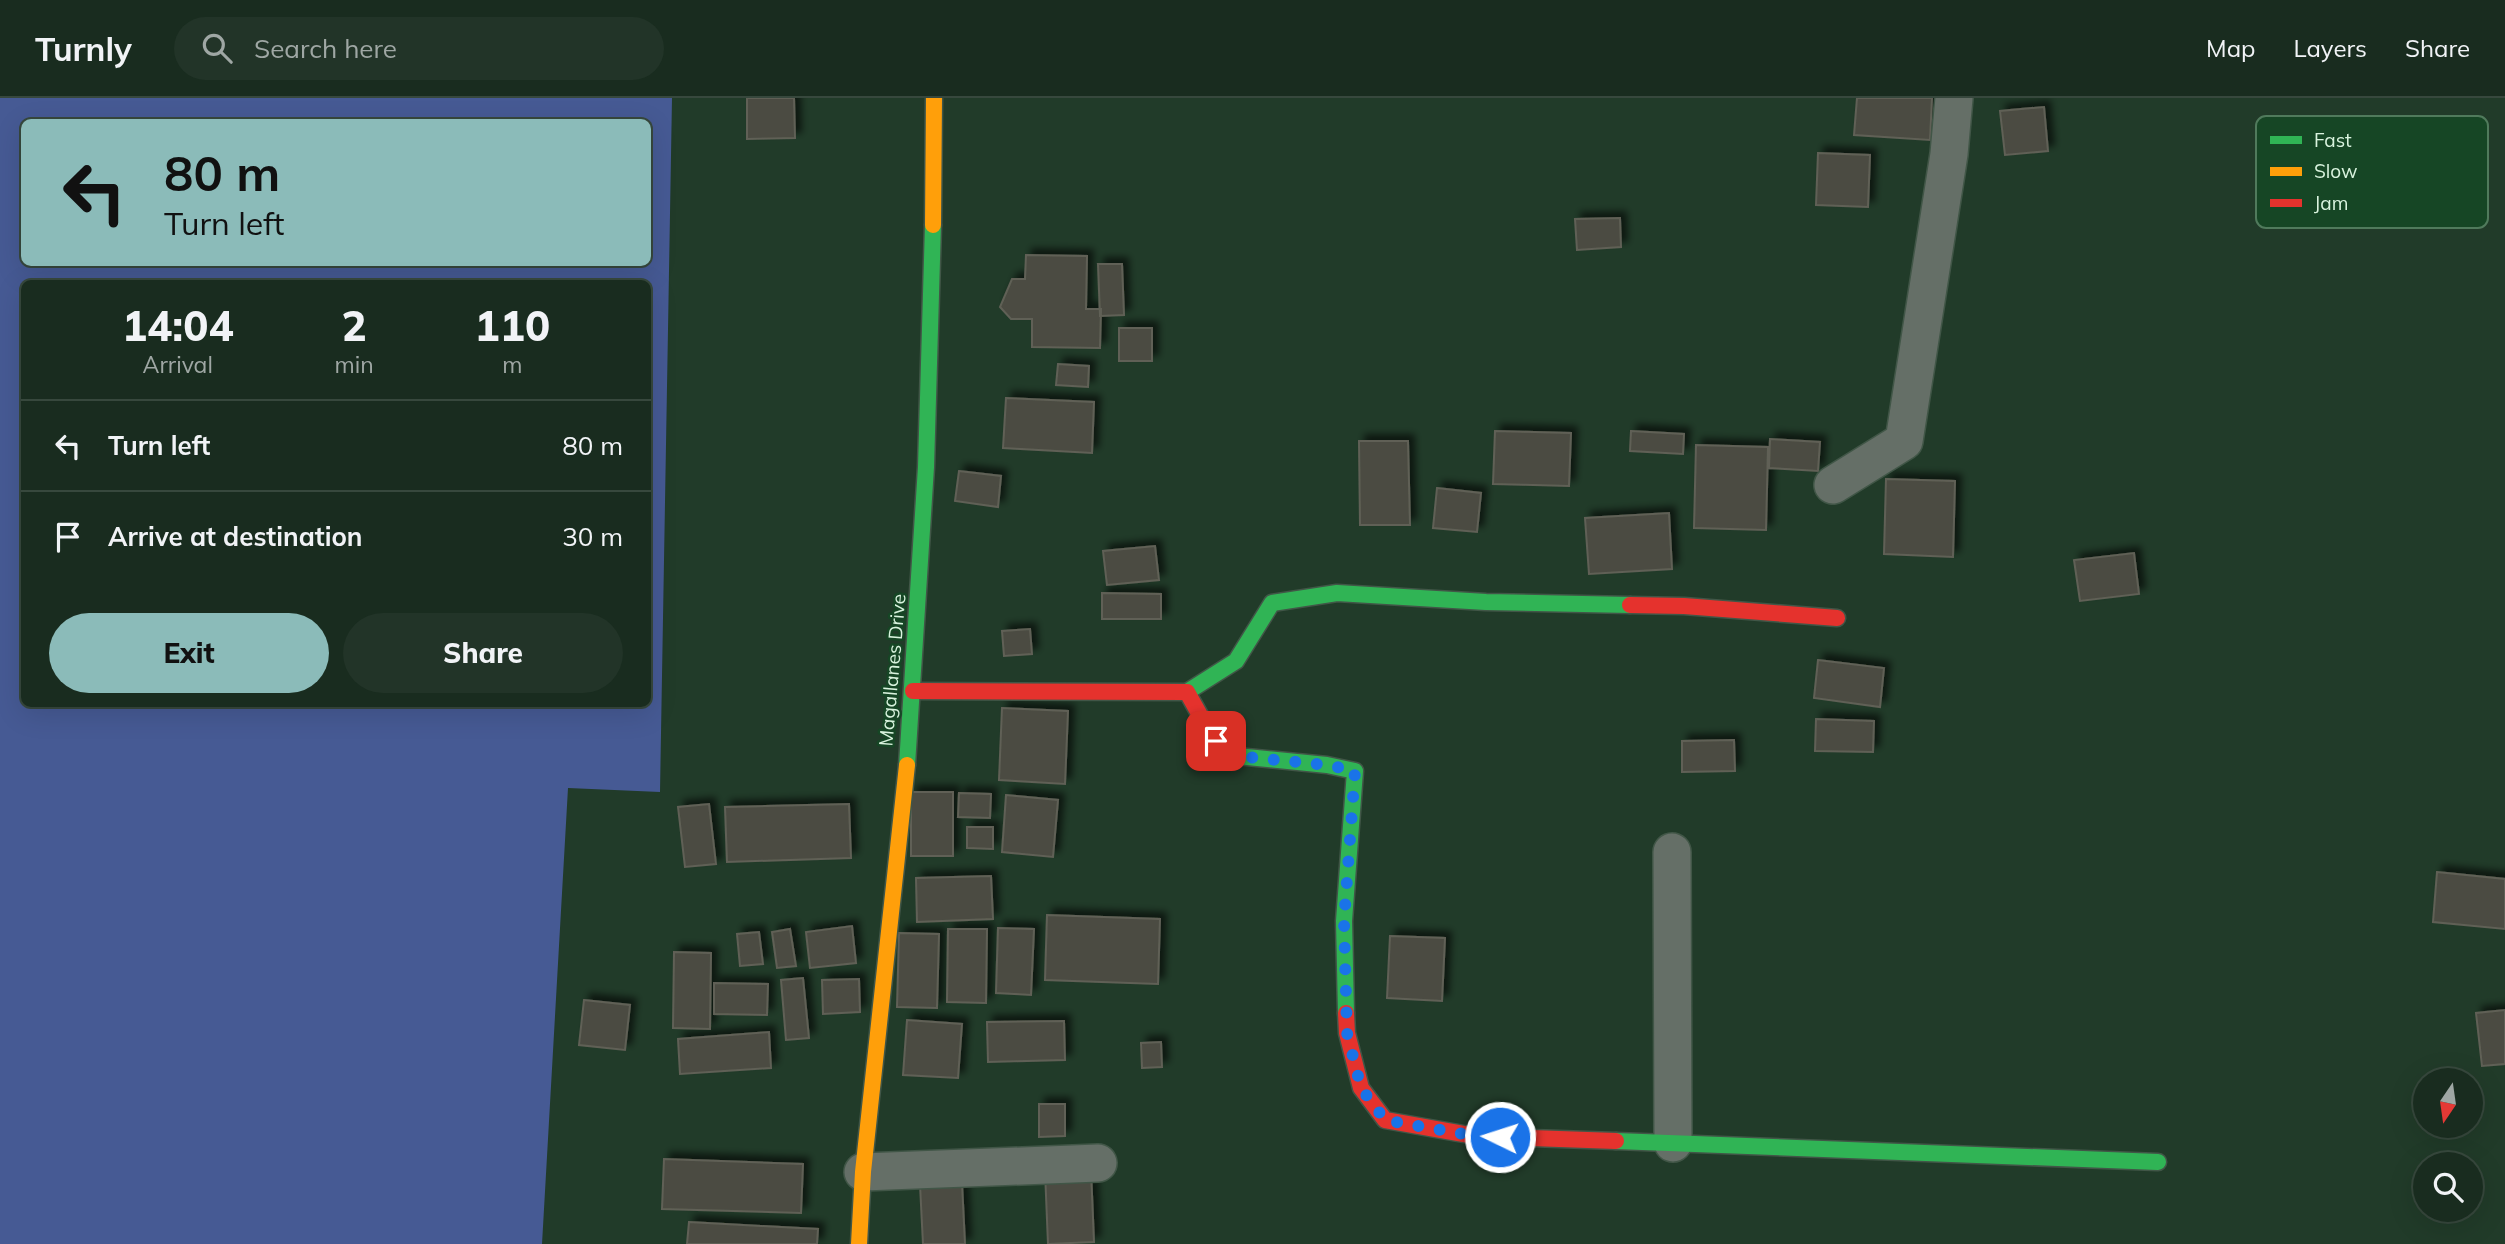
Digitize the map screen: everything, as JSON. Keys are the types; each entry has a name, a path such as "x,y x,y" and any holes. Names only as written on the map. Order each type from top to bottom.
{"street":[{"name":"Magallanes Drive","path":"859,1244 863,1172 913,691 929,395 934,98"},
{"path":"1833,485 1904,441 1949,154 1954,98"},
{"path":"913,691 1187,692 1236,661 1272,603 1337,593 1486,602 1684,607 1837,618"},
{"path":"1187,692 1206,726 1227,755 1327,765 1355,771 1344,921 1347,1033 1361,1088 1385,1120 1475,1136 2158,1162"},
{"path":"1672,852 1673,1143"},
{"path":"863,1172 1098,1163"}],"shaded area":[{"path":"0,98 672,98 660,792 568,788 542,1244 0,1244"}],"building":[{"path":"747,98 794,98 795,138 747,139"},
{"path":"1857,98 1932,98 1930,140 1854,135"},
{"path":"2044,107 2048,151 2005,155 2000,111"},
{"path":"1818,153 1870,155 1868,207 1816,205"},
{"path":"1620,218 1621,247 1577,250 1575,219"},
{"path":"1026,255 1087,256 1086,309 1101,309 1100,348 1032,347 1032,319 1011,319 1000,307 1012,279 1025,279"},
{"path":"1098,264 1122,264 1124,315 1100,316"},
{"path":"1119,328 1152,328 1152,361 1119,361"},
{"path":"1058,364 1089,366 1088,387 1056,385"},
{"path":"1006,398 1094,402 1092,453 1003,448"},
{"path":"1495,431 1571,433 1569,486 1493,484"},
{"path":"1631,431 1684,434 1683,454 1630,451"},
{"path":"1770,439 1820,442 1818,471 1769,468"},
{"path":"1359,441 1408,441 1410,525 1360,525"},
{"path":"1696,445 1768,447 1766,530 1694,528"},
{"path":"959,471 1001,476 998,507 955,501"},
{"path":"1886,479 1955,481 1953,557 1884,554"},
{"path":"1437,488 1481,493 1477,532 1433,528"},
{"path":"1669,513 1672,569 1589,574 1585,518"},
{"path":"1155,546 1159,580 1107,585 1103,551"},
{"path":"2134,553 2139,594 2080,601 2074,560"},
{"path":"1102,593 1161,594 1161,619 1102,619"},
{"path":"1030,629 1032,654 1004,656 1002,631"},
{"path":"1818,660 1884,668 1880,707 1814,698"},
{"path":"1002,708 1068,711 1065,784 999,780"},
{"path":"1816,719 1874,721 1873,752 1815,751"},
{"path":"1734,740 1735,771 1682,772 1682,741"},
{"path":"911,792 953,792 953,856 911,856"},
{"path":"959,793 991,794 990,818 958,817"},
{"path":"1006,795 1058,800 1053,857 1002,852"},
{"path":"709,804 716,864 685,867 678,807"},
{"path":"849,804 851,858 727,862 725,807"},
{"path":"967,827 993,827 993,849 967,848"},
{"path":"2437,872 2505,879 2505,929 2433,922"},
{"path":"991,876 993,919 917,922 916,878"},
{"path":"1047,915 1160,919 1158,984 1045,980"},
{"path":"852,926 856,963 810,968 806,932"},
{"path":"998,928 1034,929 1031,995 996,993"},
{"path":"790,929 796,966 777,968 772,932"},
{"path":"948,929 987,929 986,1003 947,1002"},
{"path":"759,932 763,964 740,966 737,934"},
{"path":"899,933 939,934 937,1008 897,1007"},
{"path":"1390,936 1445,938 1442,1001 1387,998"},
{"path":"674,952 711,953 710,1029 673,1028"},
{"path":"803,978 809,1038 786,1040 781,980"},
{"path":"859,979 860,1012 823,1014 822,980"},
{"path":"714,983 768,984 767,1015 714,1014"},
{"path":"584,1000 630,1005 625,1050 579,1045"},
{"path":"2505,1010 2505,1064 2482,1066 2476,1013"},
{"path":"907,1020 962,1024 958,1078 903,1075"},
{"path":"1064,1021 1065,1060 988,1062 987,1022"},
{"path":"769,1032 771,1068 680,1074 678,1039"},
{"path":"1161,1042 1162,1067 1142,1068 1141,1043"},
{"path":"1039,1104 1065,1104 1065,1136 1039,1137"},
{"path":"664,1159 803,1164 801,1213 662,1209"},
{"path":"1091,1170 1094,1242 1048,1244 1045,1171"},
{"path":"962,1183 965,1244 923,1244 920,1185"},
{"path":"689,1222 818,1229 817,1244 687,1244"}],"traffic: fast":[{"path":"907,765 926,467 933,225"},
{"path":"1187,692 1236,661 1272,603 1337,593 1486,602 1630,605"},
{"path":"1206,726 1227,755 1327,765 1355,771 1344,921 1346,1013"},
{"path":"1616,1141 2158,1162"}],"traffic: slow":[{"path":"933,225 934,98"},
{"path":"859,1244 863,1172 907,765"}],"traffic: jam":[{"path":"1630,605 1684,606 1837,618"},
{"path":"913,691 1187,692 1206,726"},
{"path":"1346,1013 1347,1033 1361,1088 1385,1120 1475,1136 1616,1141"}],"route":[{"path":"1216,741 1227,755 1327,765 1355,771 1344,921 1347,1033 1361,1088 1385,1120 1475,1136 1500,1137"}]}
